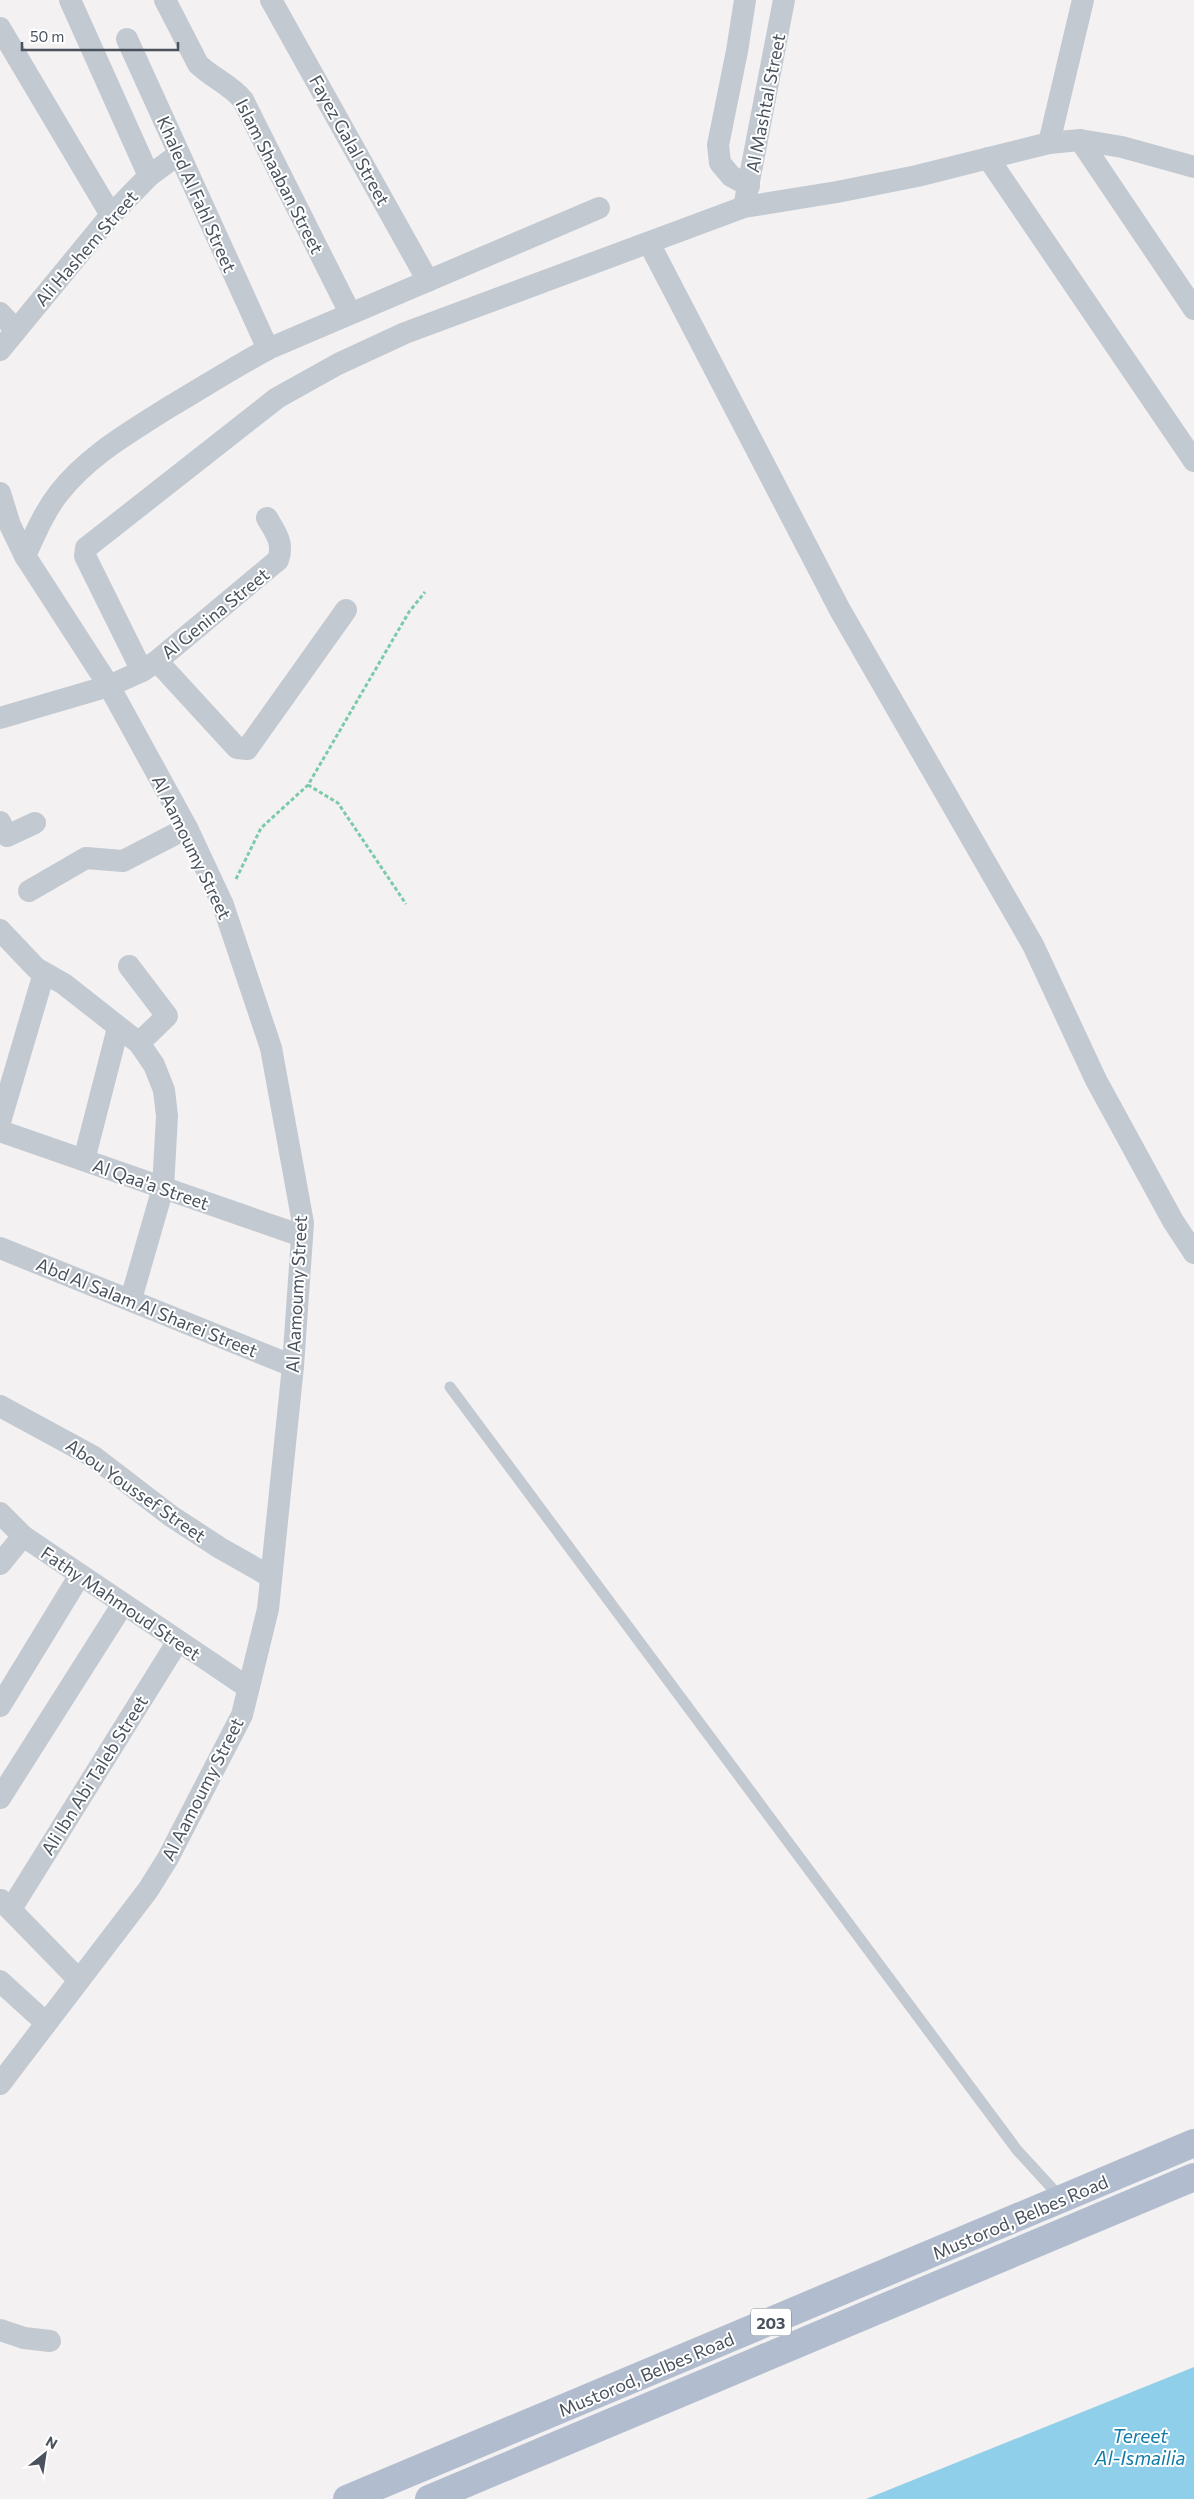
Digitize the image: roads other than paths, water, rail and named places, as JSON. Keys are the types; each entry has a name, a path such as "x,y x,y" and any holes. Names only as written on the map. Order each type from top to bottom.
{"main road":[{"name":"Mustorod, Belbes Road","path":"347,2499 1194,2143"},
{"name":"Mustorod, Belbes Road","path":"429,2499 1194,2177"}],"street":[{"path":"70,0 148,176"},
{"name":"Islam Shaaban Street","path":"165,0 198,64 206,72 236,91 244,100 350,313"},
{"name":"Fayez Galal Street","path":"272,0 428,280"},
{"name":"Al Mashtal Street","path":"747,196 784,0"},
{"path":"1049,142 1083,0"},
{"path":"740,4 737,51 718,145 720,163 747,196"},
{"path":"0,28 111,215"},
{"name":"Khaled Al Fahl Street","path":"127,39 268,349"},
{"path":"1080,140 1194,309"},
{"path":"346,610 247,748 237,748 149,666 84,556 90,542 277,398 338,364 405,333 649,243 747,196 846,191 917,176 1049,142 1080,140 1122,147 1194,167"},
{"name":"Ali Hashem Street","path":"0,350 111,215 148,176 179,154"},
{"path":"988,158 1194,461"},
{"path":"25,556 39,523 59,493 83,466 112,444 234,367 268,349 350,313 599,208"},
{"path":"649,243 840,610 1033,945 1096,1080 1172,1221 1194,1253"},
{"path":"0,314 16,330"},
{"name":"Al Aamoumy Street","path":"0,493 10,524 25,556 109,686 186,828 223,904 271,1048 303,1223 293,1366 268,1609 247,1687 242,1715 168,1858 124,1924 46,2023 2,2075"},
{"name":"Al Genina Street","path":"0,718 109,686 149,666 278,560 282,551 281,541 267,518"},
{"path":"0,822 7,836 36,823"},
{"path":"29,891 86,858 123,861 186,828"},
{"path":"0,930 36,968 64,984 139,1043 154,1065 164,1090 167,1116 163,1188 130,1299"},
{"path":"129,966 167,1016 139,1043"},
{"path":"0,1122 44,973"},
{"path":"84,1160 118,1028"},
{"name":"Al Qaa'a Street","path":"0,1131 302,1236"},
{"name":"Abd Al Salam Al Sharei Street","path":"0,1248 293,1366"},
{"name":"Abou Youssef Street","path":"0,1406 94,1457 172,1516 220,1548 271,1577"},
{"name":"Fathy Mahmoud Street","path":"0,1513 23,1536 247,1687"},
{"path":"0,1564 23,1536"},
{"path":"0,1706 80,1575"},
{"path":"0,1798 123,1604"},
{"name":"Ali Ibn Abi Taleb Street","path":"6,1904 178,1641"},
{"path":"6,1904 79,1980"},
{"path":"0,1981 46,2023"},
{"path":"0,2330 24,2338 50,2341"}],"lane":[{"path":"450,1386 1017,2150 1062,2199"}],"water":[{"name":"Tereet Al-Ismailia","path":"1194,2367 1194,2499 866,2499"}]}
